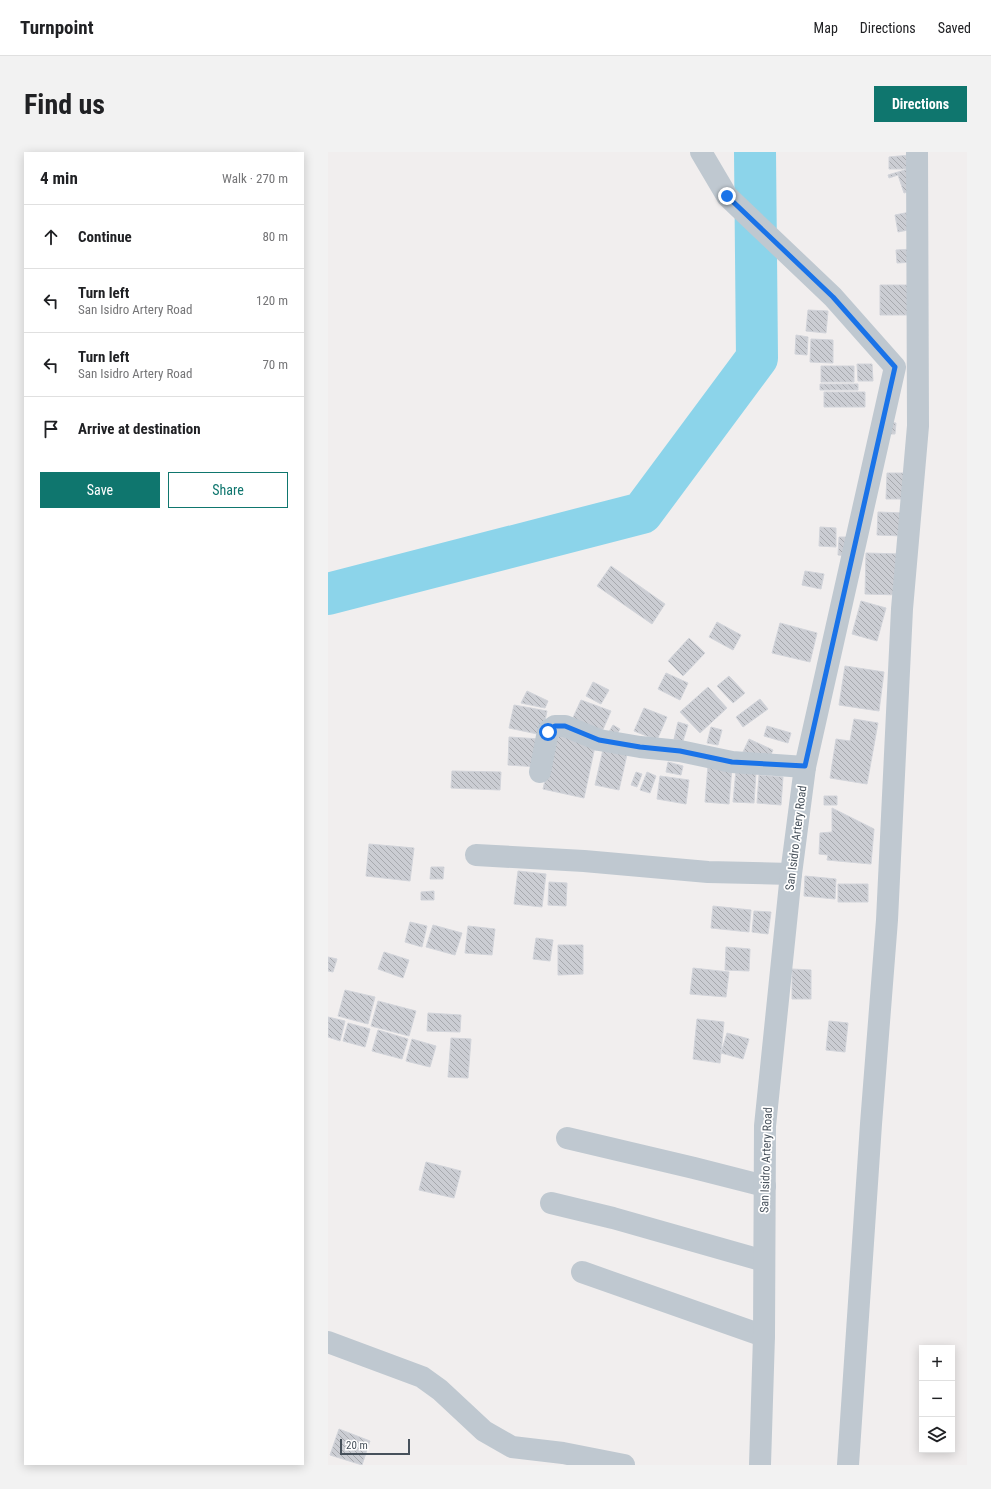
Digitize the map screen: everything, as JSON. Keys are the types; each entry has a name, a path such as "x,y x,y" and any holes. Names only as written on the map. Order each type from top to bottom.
{"street":[{"path":"701,152 727,196 833,297 895,367 918,367"},
{"path":"848,1465 871,1124 887,920 902,609 918,426 917,152"},
{"name":"San Isidro Artery Road","path":"760,1465 764,1336 765,1126 791,874 805,766 895,367"},
{"path":"540,772 548,732 555,726 565,726 599,740 640,747 680,751 732,762 805,766"},
{"path":"476,855 584,861 708,872 791,874"},
{"path":"567,1138 765,1186"},
{"path":"551,1203 613,1218 764,1261"},
{"path":"582,1272 764,1336"},
{"path":"328,1342 422,1377 440,1390 484,1431 512,1447 563,1453 624,1465"}],"building":[{"path":"910,155 908,169 889,169 889,157"},
{"path":"908,169 915,190 904,193 898,175 889,178 888,175"},
{"path":"910,212 913,229 898,232 895,215"},
{"path":"913,249 914,262 897,263 896,250"},
{"path":"880,285 909,285 909,315 880,315"},
{"path":"808,310 828,311 826,333 806,331"},
{"path":"796,335 808,337 807,355 795,354"},
{"path":"811,339 833,340 833,363 810,362"},
{"path":"857,364 872,364 873,381 858,381"},
{"path":"821,366 854,366 854,382 821,382"},
{"path":"820,384 858,384 858,390 820,390"},
{"path":"824,392 865,392 865,407 824,407"},
{"path":"887,422 896,423 895,434 886,434"},
{"path":"887,473 907,473 907,499 886,499"},
{"path":"878,512 904,513 903,536 877,535"},
{"path":"820,527 836,528 836,547 819,546"},
{"path":"839,537 849,537 849,556 838,555"},
{"path":"866,553 901,554 900,595 865,594"},
{"path":"611,566 665,604 652,624 597,586"},
{"path":"805,571 824,574 821,589 802,585"},
{"path":"861,601 886,608 877,641 852,634"},
{"path":"717,622 741,635 733,650 709,637"},
{"path":"780,623 817,633 810,662 772,653"},
{"path":"689,638 705,653 683,676 668,661"},
{"path":"845,666 884,672 879,711 839,705"},
{"path":"666,673 688,683 680,700 658,689"},
{"path":"729,676 745,693 733,703 717,686"},
{"path":"593,682 609,690 601,704 586,696"},
{"path":"708,687 727,708 700,733 680,712"},
{"path":"527,691 548,701 545,708 521,703"},
{"path":"760,699 768,709 743,727 736,717"},
{"path":"581,700 611,711 601,734 571,722"},
{"path":"514,705 547,711 542,735 509,728"},
{"path":"644,708 667,717 657,740 634,731"},
{"path":"854,719 878,723 867,784 830,778 836,739 850,741"},
{"path":"678,722 688,725 683,741 674,739"},
{"path":"613,725 620,729 614,739 607,735"},
{"path":"767,726 791,733 788,743 764,736"},
{"path":"711,727 722,730 718,745 707,743"},
{"path":"556,733 596,742 584,798 543,789"},
{"path":"509,737 540,739 538,767 508,765"},
{"path":"749,739 773,750 767,763 743,752"},
{"path":"604,745 628,750 619,790 595,785"},
{"path":"668,762 683,766 681,775 666,772"},
{"path":"708,765 732,767 729,804 705,802"},
{"path":"736,770 756,772 754,803 733,802"},
{"path":"452,771 501,772 500,790 451,788"},
{"path":"636,772 642,774 637,787 631,785"},
{"path":"647,772 656,776 650,793 640,790"},
{"path":"759,775 783,777 781,805 757,803"},
{"path":"660,776 689,780 686,804 657,799"},
{"path":"824,796 837,796 837,805 824,805"},
{"path":"832,808 874,829 871,864 827,860 828,855 819,854 820,833 832,832"},
{"path":"369,844 414,848 410,881 366,876"},
{"path":"431,867 444,867 443,879 430,879"},
{"path":"518,871 546,874 542,907 514,904"},
{"path":"805,876 836,879 835,899 804,896"},
{"path":"549,882 567,883 566,906 548,905"},
{"path":"838,884 868,884 868,902 838,902"},
{"path":"434,891 434,900 421,900 421,892"},
{"path":"713,906 751,910 749,932 711,928"},
{"path":"754,911 771,912 768,934 752,932"},
{"path":"410,922 427,926 422,947 405,942"},
{"path":"433,925 462,933 455,955 426,947"},
{"path":"468,926 495,929 492,955 465,953"},
{"path":"536,938 553,940 550,961 533,959"},
{"path":"558,945 583,945 583,974 558,975"},
{"path":"726,947 750,949 749,971 725,970"},
{"path":"384,952 409,960 403,978 378,969"},
{"path":"328,957 337,959 333,972 328,971"},
{"path":"693,968 729,972 726,997 690,994"},
{"path":"792,969 811,970 811,999 792,999"},
{"path":"345,990 375,997 368,1024 338,1016"},
{"path":"378,1001 416,1011 409,1036 371,1026"},
{"path":"428,1013 461,1015 460,1032 427,1031"},
{"path":"328,1017 345,1021 340,1041 328,1037"},
{"path":"697,1019 724,1022 720,1063 693,1059"},
{"path":"829,1021 848,1023 845,1052 826,1050"},
{"path":"348,1023 370,1029 365,1047 343,1041"},
{"path":"378,1030 408,1039 402,1059 372,1051"},
{"path":"727,1033 749,1039 743,1059 721,1053"},
{"path":"451,1038 471,1039 468,1078 448,1077"},
{"path":"412,1039 436,1046 430,1067 406,1061"},
{"path":"426,1162 461,1171 454,1198 419,1190"},
{"path":"339,1429 370,1441 362,1465 330,1455"}],"waterway":[{"path":"328,594 642,513 757,358 755,152"}],"route":[{"path":"548,732 555,726 565,726 599,740 640,747 680,751 732,762 805,766 895,367 833,297 727,196"}]}
